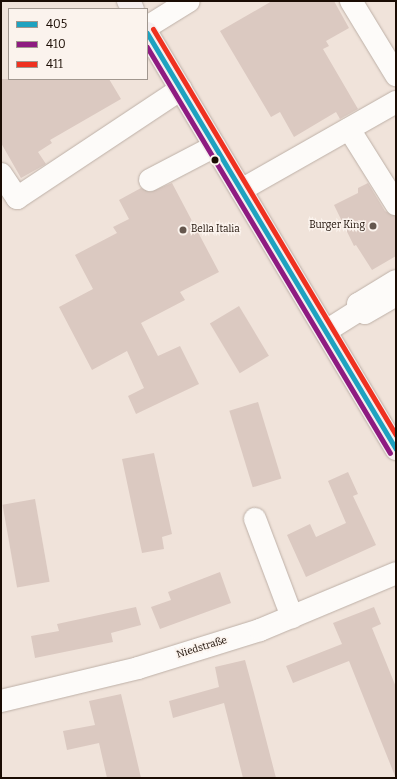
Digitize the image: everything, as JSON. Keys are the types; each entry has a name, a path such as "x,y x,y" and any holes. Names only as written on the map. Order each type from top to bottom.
{"main road":[{"path":"148,35 396,449"}],"street":[{"path":"148,26 189,1"},
{"path":"351,1 396,76"},
{"path":"1,174 16,198 181,90"},
{"path":"241,190 396,102"},
{"path":"349,129 396,204"},
{"path":"150,180 215,146"},
{"path":"326,331 359,306 396,282"},
{"path":"359,306 365,313 396,295"},
{"path":"255,519 292,617"},
{"name":"Niedstraße","path":"1,701 138,668 292,617 396,573"}],"building":[{"path":"272,1 334,1 349,28 326,41 329,46 323,49 358,109 340,119 336,112 294,137 280,112 271,117 220,31"},
{"path":"1,79 110,80 121,99 50,140 52,143 38,152 46,164 21,178 1,143"},
{"path":"172,183 219,272 180,292 185,300 141,323 158,356 180,346 199,384 136,414 128,396 144,388 127,351 92,370 59,307 93,289 75,255 117,233 113,227 129,219 119,200 141,188 150,192"},
{"name":"Burger King","path":"368,183 385,211 396,216 396,256 372,270 356,245 354,246 334,205 358,193 358,188"},
{"path":"239,306 269,356 240,373 210,324"},
{"path":"258,402 281,479 253,487 229,411"},
{"path":"154,453 172,534 162,537 164,549 142,553 122,459"},
{"path":"348,472 358,494 353,496 376,545 306,577 287,535 310,524 316,537 346,523 328,481"},
{"path":"35,499 50,582 17,587 3,505"},
{"path":"220,572 231,603 160,629 151,607 171,600 168,592"},
{"path":"136,607 141,625 111,633 113,642 35,658 31,636 59,631 57,624"},
{"path":"374,607 381,624 372,628 396,687 395,776 349,661 293,683 286,666 342,644 333,623"},
{"path":"245,660 276,778 243,778 224,703 173,718 169,701 219,687 215,667"},
{"path":"121,694 141,778 107,778 99,743 67,750 63,731 95,725 89,701"}],"transit line":[{"name":"411","path":"153,29 396,435"},
{"name":"405","path":"148,35 396,449"},
{"name":"410","path":"148,49 390,453"}],"place":[{"name":"Burger King","path":"373,226"},
{"name":"Bella Italia","path":"183,230"}]}
